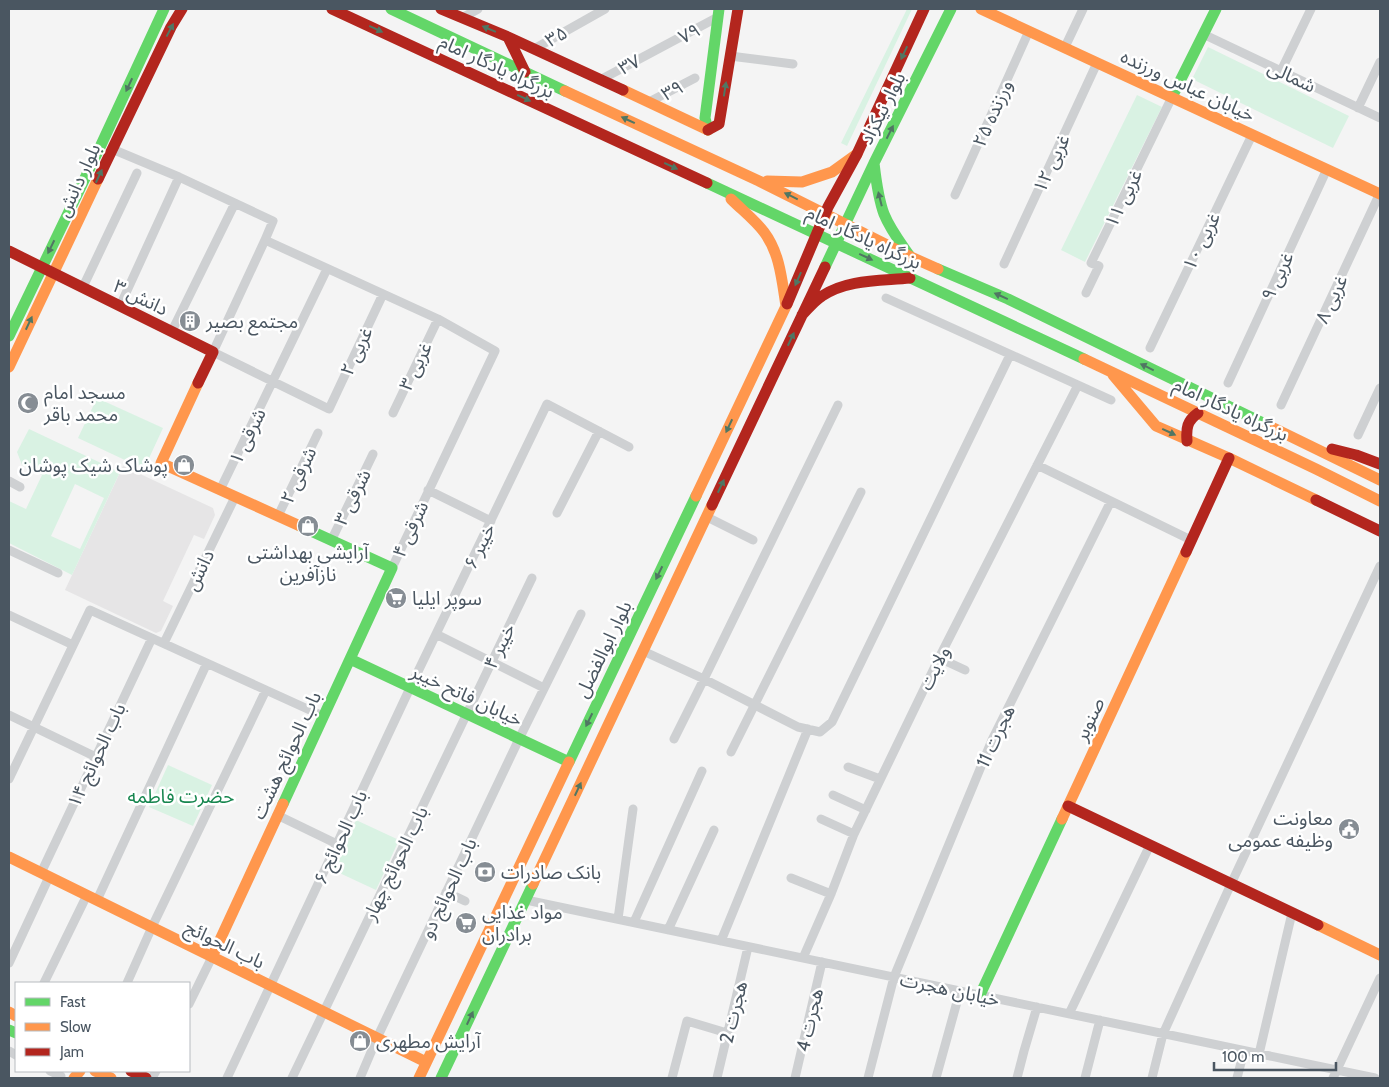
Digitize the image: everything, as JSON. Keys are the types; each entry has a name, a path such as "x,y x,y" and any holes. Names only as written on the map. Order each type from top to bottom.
{"main road":[{"name":"بلوار دانش","path":"9,336 102,145 164,9"},
{"name":"بلوار دانش","path":"9,367 171,27 182,9"},
{"name":"بزرگراه یادگار امام","path":"332,9 911,278 1380,501"},
{"name":"بزرگراه یادگار امام","path":"391,9 759,181 911,257 1008,299 1380,480"},
{"path":"441,9 508,37 708,130"},
{"path":"708,130 719,124 738,9"},
{"name":"بلوار نیکزاد","path":"818,235 825,213 857,154 924,9"},
{"name":"بلوار نیکزاد","path":"836,244 951,9"},
{"name":"خیابان عباس ورزنده","path":"981,9 1000,13 1029,31 1380,194"},
{"path":"1172,97 1216,9"},
{"path":"708,130 705,118 719,13"},
{"path":"508,37 525,72"},
{"path":"713,56 730,56"},
{"path":"759,181 802,182 832,172 857,154"},
{"path":"874,163 878,195 884,213 893,231 911,257"},
{"path":"722,190 764,232 771,244 780,271 786,306"},
{"name":"بلوار ابوالفضل","path":"419,1078 818,235"},
{"name":"بلوار ابوالفضل","path":"441,1078 836,244"},
{"name":"دانش ۳","path":"9,251 213,352"},
{"path":"802,315 821,296 834,288 848,284 911,278"},
{"path":"213,352 162,463 392,568"},
{"path":"1111,373 1156,426 1229,458 1380,531"},
{"path":"1187,441 1186,427 1190,419 1198,413"},
{"path":"1300,441 1356,455 1380,464"},
{"name":"صنوبر","path":"980,995 1229,458"},
{"path":"1358,491 1380,507"},
{"path":"676,538 693,546"},
{"name":"باب الحوائج هشت","path":"212,957 392,568"},
{"name":"خیابان فاتح خیبر","path":"350,659 569,762"},
{"path":"1068,806 1380,955"},
{"name":"باب الحوائج","path":"9,857 426,1062"},
{"path":"97,1072 111,1078"},
{"path":"133,1072 146,1078"}],"street":[{"path":"462,18 478,9"},
{"name":"۳۵","path":"534,49 604,9"},
{"path":"1065,48 1083,9"},
{"path":"1282,71 1311,9"},
{"name":"۷۹","path":"659,48 719,13"},
{"name":"ورزنده ۲۵","path":"954,195 1029,31"},
{"name":"شمالی","path":"1203,34 1380,118"},
{"name":"۳۷","path":"600,80 659,48"},
{"path":"730,56 793,64"},
{"path":"1358,108 1380,62"},
{"name":"غربی ۱۲","path":"1004,264 1097,63"},
{"name":"۳۹","path":"648,102 694,78"},
{"name":"غربی ۱۱","path":"1086,293 1099,266 1091,263 1172,97"},
{"name":"غربی ۱۰","path":"1150,348 1252,135"},
{"path":"112,150 179,177 273,221 213,352 273,381"},
{"name":"غربی ۹","path":"1228,383 1327,169"},
{"path":"83,287 137,173"},
{"path":"120,306 179,177"},
{"name":"غربی ۸","path":"1281,405 1380,194"},
{"path":"172,331 235,203"},
{"path":"264,240 438,319"},
{"name":"۱ شرقی","path":"220,490 327,268"},
{"name":"۲ غربی","path":"273,381 329,409 384,294"},
{"path":"886,298 1111,400"},
{"name":"۳ غربی","path":"393,413 438,319"},
{"name":"۴ شرقی","path":"392,568 495,351 438,319"},
{"path":"644,651 798,727 820,732 832,722 1010,355"},
{"name":"ولایت","path":"804,958 854,834 939,658 1078,385"},
{"path":"1358,435 1380,388"},
{"name":"خیبر ۶","path":"410,688 547,404 598,431"},
{"path":"674,739 838,404"},
{"path":"557,513 598,431 629,447"},
{"name":"۲ شرقی","path":"278,516 318,433"},
{"name":"۳ شرقی","path":"331,541 373,454"},
{"path":"1037,465 1191,540"},
{"path":"9,482 20,487"},
{"path":"428,490 491,521"},
{"path":"730,752 861,492"},
{"name":"دانش","path":"164,643 235,497"},
{"name":"هجرت 11","path":"868,1078 894,977 992,740 1111,501"},
{"path":"706,517 753,540"},
{"path":"9,550 58,573"},
{"path":"1152,1078 1163,1034 1380,566"},
{"name":"خیبر ۴","path":"466,714 532,578"},
{"path":"9,779 90,610 323,716"},
{"name":"باب الحوائج دو","path":"360,1078 377,1038 519,738 581,614"},
{"path":"9,615 73,645"},
{"path":"436,634 544,688"},
{"name":"باب الحوائج ۱۴","path":"9,963 96,757 152,638"},
{"path":"939,658 965,670"},
{"path":"45,982 92,898 206,663"},
{"name":"باب الحوائج ۶","path":"227,1078 410,688"},
{"path":"127,982 266,690"},
{"name":"باب الحوائج چهار","path":"292,1078 466,714"},
{"path":"9,715 96,757"},
{"path":"721,941 808,729"},
{"path":"848,768 880,780"},
{"path":"634,922 702,772"},
{"path":"833,795 866,810"},
{"path":"618,919 633,809"},
{"path":"277,815 337,844"},
{"path":"821,819 854,834"},
{"path":"668,930 714,830"},
{"path":"1069,1014 1150,845"},
{"path":"791,878 831,894"},
{"path":"446,892 465,901"},
{"name":"خیابان هجرت","path":"526,900 1259,1054 1335,1074 1375,1078"},
{"path":"1259,1054 1292,913"},
{"name":"هجرت 2","path":"716,1078 748,946"},
{"path":"190,1002 212,957"},
{"name":"هجرت 4","path":"795,1078 822,962"},
{"path":"1335,1074 1380,978"},
{"path":"936,1078 960,991"},
{"path":"1017,1078 1037,1007"},
{"path":"1085,1078 1100,1020"},
{"path":"672,1078 687,1021 728,1033"},
{"path":"1237,1078 1244,1051"},
{"path":"52,1072 61,1076"}],"shaded area":[{"path":"123,466 213,508 215,515 204,539 194,535 163,601 173,606 161,631 156,633 65,590"}],"green space":[{"path":"907,9 912,9 847,146 841,143"},
{"path":"1208,47 1349,116 1333,148 1192,79"},
{"path":"1137,95 1162,107 1085,262 1061,250"},
{"path":"97,398 163,428 144,469 78,438"},
{"path":"29,429 120,472 72,575 9,543 9,501 26,509 42,475 22,465 17,452","holes":["75,484 104,498 80,549 51,536"]},
{"name":"حضرت فاطمه","path":"168,765 212,785 193,826 149,807"},
{"path":"356,820 399,840 376,890 333,870"}],"traffic: fast":[{"path":"9,336 164,9"},
{"path":"391,9 565,91"},
{"path":"708,130 705,118 719,9"},
{"path":"825,267 874,163 951,9"},
{"path":"1172,97 1216,9"},
{"path":"874,163 884,214 909,255"},
{"path":"707,183 1084,359"},
{"path":"938,269 1008,299 1267,425"},
{"path":"569,762 696,496"},
{"path":"283,804 392,568 300,526"},
{"path":"350,659 569,762"},
{"path":"980,995 1062,819"},
{"path":"441,1078 533,884"},
{"path":"9,1030 15,1033"}],"traffic: slow":[{"path":"981,9 1380,194"},
{"path":"623,90 708,130"},
{"path":"565,91 759,181 938,269"},
{"path":"767,181 802,182 832,172 857,154"},
{"path":"9,367 98,179"},
{"path":"731,199 757,223 774,249 780,268 786,306"},
{"path":"696,496 787,304"},
{"path":"1084,359 1380,501"},
{"path":"1113,375 1156,426 1229,458 1316,500"},
{"path":"198,383 161,463 300,526"},
{"path":"1267,425 1380,480"},
{"path":"533,884 712,505"},
{"path":"1062,819 1186,552"},
{"path":"419,1078 569,762"},
{"path":"212,957 283,804"},
{"path":"9,857 426,1062"},
{"path":"1318,925 1380,955"},
{"path":"9,1012 15,1015"},
{"path":"74,1078 79,1072"},
{"path":"97,1072 111,1078"}],"traffic: jam":[{"path":"98,179 171,27 182,9"},
{"path":"332,9 707,183"},
{"path":"441,9 508,37 623,90"},
{"path":"708,130 719,124 738,9"},
{"path":"787,304 828,207 857,154 924,9"},
{"path":"508,37 525,72"},
{"path":"9,251 213,352 198,383"},
{"path":"712,505 825,267"},
{"path":"802,315 819,298 842,286 910,278"},
{"path":"1187,441 1188,425 1198,413"},
{"path":"1332,449 1380,464"},
{"path":"1186,552 1229,458"},
{"path":"1316,500 1380,531"},
{"path":"1068,806 1318,925"},
{"path":"133,1072 146,1078"}],"place":[{"name":"مجتمع بصیر","path":"190,321"},
{"name":"مسجد امام محمد باقر","path":"28,403"},
{"name":"پوشاک شیک پوشان","path":"184,465"},
{"name":"آرایشی بهداشتی نازآفرین","path":"308,526"},
{"name":"سوپر ایلیا","path":"396,598"},
{"name":"معاونت وظیفه عمومی","path":"1349,829"},
{"name":"بانک صادرات","path":"485,872"},
{"name":"مواد غذایی برادران","path":"466,923"},
{"name":"آرایش مطهری","path":"360,1041"}]}
